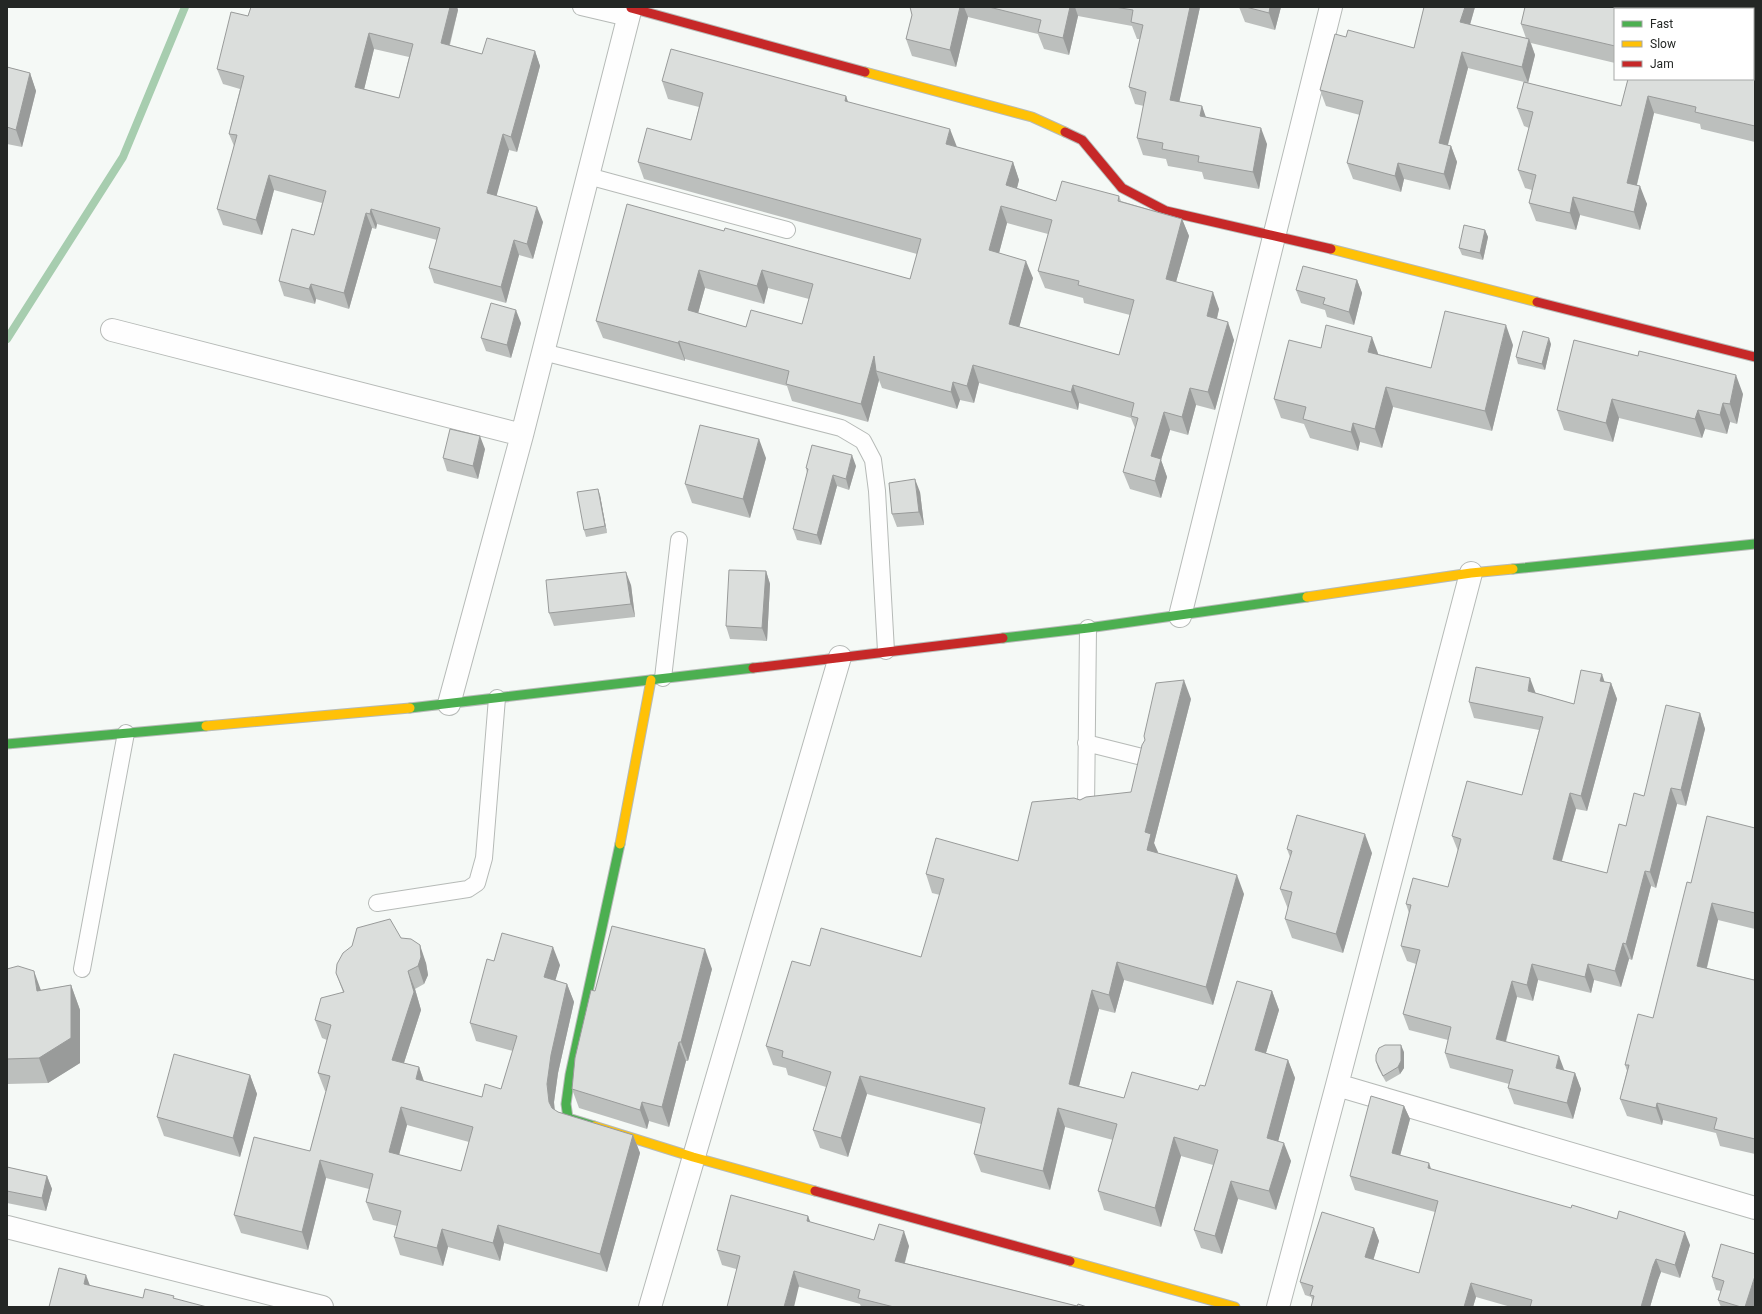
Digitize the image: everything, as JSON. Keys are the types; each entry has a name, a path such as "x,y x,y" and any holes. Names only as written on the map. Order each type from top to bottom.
{"street":[{"path":"1180,616 1331,7"},
{"path":"449,704 522,435 630,11 1032,117 1082,140 1122,188 1166,211 1275,235 1755,357"},
{"path":"112,330 522,435"},
{"path":"7,744 449,704 1088,628 1471,573 1755,544"},
{"path":"1278,1307 1471,573"},
{"path":"650,1307 840,657"},
{"path":"657,679 570,1075 566,1104 568,1118 693,1157 1235,1307"},
{"path":"1337,1086 1755,1208"},
{"path":"7,1227 322,1307"}],"lane":[{"path":"581,7 630,11"},
{"path":"588,176 787,230"},
{"path":"543,352 841,428 863,441 873,460 878,491 886,651"},
{"path":"657,679 679,540"},
{"path":"1086,808 1088,628"},
{"path":"377,903 468,889 477,883 484,858 497,698"},
{"path":"82,969 126,733"},
{"path":"1086,742 1142,757"}],"building":[{"path":"251,7 450,7 441,43 482,54 487,38 535,51 511,137 503,134 487,193 537,207 527,244 514,240 501,287 429,268 440,228 371,209 370,214 366,213 344,293 311,284 309,289 279,281 292,229 314,235 326,191 269,175 256,220 217,209 237,135 229,134 244,76 217,69 231,12 248,16","holes":["369,33 413,44 399,98 355,87"]},
{"path":"910,7 960,7 950,50 906,39 912,15"},
{"path":"989,7 1070,7 1063,38 1038,32 1041,20"},
{"path":"1115,7 1190,7 1170,100 1202,106 1200,116 1261,128 1253,172 1198,162 1199,156 1162,149 1163,143 1137,138 1146,92 1129,87 1143,25 1131,22 1133,10"},
{"path":"1246,7 1270,7 1269,13"},
{"path":"1424,7 1465,7 1460,22 1529,39 1522,67 1462,52 1439,143 1451,146 1444,174 1398,163 1395,176 1347,163 1363,101 1320,90 1335,34 1346,37 1348,30 1414,48"},
{"path":"1525,7 1735,7 1614,8 1614,46 1521,24"},
{"path":"1755,15 1755,126 1695,112 1696,107 1648,96 1627,183 1640,186 1634,212 1573,197 1570,213 1529,203 1536,175 1518,170 1533,112 1517,108 1524,82 1621,106 1628,80 1754,80"},
{"path":"671,49 846,96 845,101 950,129 946,144 1013,162 1006,185 1056,201 1062,181 1119,196 1118,201 1182,219 1166,279 1213,292 1207,316 1228,322 1208,392 1190,388 1182,417 1164,412 1151,456 1161,459 1155,481 1123,472 1138,418 1131,416 1134,403 1073,385 1071,392 973,365 967,386 953,382 951,392 876,371 874,356 861,404 786,384 789,371 679,341 678,343 596,321 627,204 724,231 725,228 910,279 921,239 638,162 647,128 691,140 703,93 662,81","holes":["1001,206 1052,220 1038,271 1079,281 1078,285 1134,300 1119,355 1009,324 1026,261 989,250","699,270 757,286 762,270 813,284 802,324 751,310 746,327 688,310"]},
{"path":"7,67 30,73 16,130 7,127"},
{"path":"1464,225 1485,230 1480,253 1459,248"},
{"path":"1303,266 1357,280 1349,312 1323,304 1325,298 1296,290"},
{"path":"491,303 516,310 507,345 481,338"},
{"path":"1445,311 1506,325 1485,411 1386,387 1375,429 1353,423 1351,432 1303,419 1306,407 1274,399 1289,340 1321,348 1326,325 1372,337 1368,352 1431,368"},
{"path":"1523,331 1549,338 1542,364 1516,357"},
{"path":"1574,340 1638,356 1639,351 1736,375 1730,404 1723,403 1720,415 1698,410 1695,419 1612,399 1606,423 1557,410"},
{"path":"700,425 759,439 743,499 685,484"},
{"path":"450,429 480,436 473,466 443,458"},
{"path":"812,445 852,455 846,479 833,475 817,535 793,529 808,469 806,468"},
{"path":"915,479 919,512 892,514 889,483"},
{"path":"598,489 605,526 584,530 577,492"},
{"path":"729,570 766,571 762,628 726,626"},
{"path":"626,572 631,604 549,613 546,580"},
{"path":"1476,667 1530,678 1528,691 1574,704 1581,670 1602,674 1600,681 1611,683 1581,796 1570,793 1553,859 1607,873 1619,824 1626,826 1634,793 1644,796 1666,705 1700,713 1681,790 1671,788 1650,872 1645,871 1626,944 1623,943 1615,971 1588,964 1585,977 1532,964 1527,985 1512,981 1496,1039 1559,1056 1556,1068 1575,1073 1567,1103 1508,1088 1513,1070 1445,1053 1451,1027 1403,1014 1420,950 1401,946 1411,905 1406,904 1413,878 1448,887 1461,839 1452,836 1467,781 1522,795 1543,717 1469,702"},
{"path":"1184,680 1145,832 1151,834 1147,850 1237,875 1206,987 1117,962 1109,995 1092,990 1069,1084 1124,1098 1132,1072 1198,1090 1200,1085 1205,1086 1237,981 1272,991 1255,1050 1288,1060 1267,1138 1284,1143 1269,1191 1231,1181 1215,1236 1194,1230 1218,1150 1174,1137 1155,1208 1098,1191 1117,1124 1058,1108 1043,1171 974,1154 985,1108 860,1076 841,1138 813,1130 831,1072 782,1057 783,1051 766,1046 792,961 810,966 821,928 921,957 944,879 926,874 936,838 1018,861 1032,802 1074,798 1080,800 1086,797 1131,792 1142,745 1145,740 1144,736 1156,683"},
{"path":"1297,815 1365,834 1336,934 1285,919 1292,892 1280,889 1292,851 1287,849"},
{"path":"1707,816 1755,828 1755,913 1712,903 1697,966 1754,980 1755,978 1755,1139 1714,1129 1717,1118 1657,1103 1656,1108 1620,1099 1629,1065 1625,1065 1638,1014 1653,1018 1687,882 1691,883"},
{"path":"390,919 401,938 411,939 420,945 421,957 418,966 408,971 414,992 392,1060 419,1067 416,1079 482,1097 485,1084 501,1089 517,1036 470,1023 487,959 494,961 502,933 553,947 544,977 567,984 551,1055 547,1084 549,1102 552,1108 558,1112 633,1135 600,1254 498,1225 493,1243 442,1229 437,1248 394,1237 401,1211 366,1202 373,1174 320,1160 302,1232 234,1215 254,1137 310,1151 330,1076 318,1073 331,1025 315,1020 321,998 344,992 336,973 337,964 343,953 352,946 357,928","holes":["401,1107 473,1127 461,1171 389,1152"]},
{"path":"612,926 705,949 681,1042 679,1042 662,1107 642,1102 640,1110 572,1089 575,1058 591,990 595,991"},
{"path":"18,966 34,971 37,991 71,985 71,1038 39,1058 7,1059 7,969"},
{"path":"1385,1045 1401,1045 1401,1061 1398,1067 1383,1076 1376,1061 1376,1055 1379,1048"},
{"path":"174,1054 250,1075 233,1138 157,1117"},
{"path":"1371,1096 1404,1106 1392,1153 1429,1163 1428,1168 1571,1208 1572,1205 1617,1219 1619,1211 1685,1232 1675,1265 1656,1259 1641,1307 1530,1307 1532,1300 1471,1283 1464,1307 1311,1307 1314,1296 1310,1295 1313,1286 1300,1282 1322,1212 1374,1228 1365,1257 1419,1273 1438,1201 1350,1176"},
{"path":"7,1167 47,1176 42,1198 7,1191"},
{"path":"731,1195 808,1216 807,1221 874,1240 879,1224 904,1231 895,1261 1077,1306 1078,1304 1087,1307 894,1307 858,1298 860,1290 794,1271 784,1307 727,1307 740,1256 717,1250"},
{"path":"1721,1244 1755,1254 1755,1276 1745,1307 1718,1300 1724,1281 1712,1277"},
{"path":"59,1268 86,1275 84,1284 143,1298 145,1289 174,1296 173,1298 207,1307 49,1307"}],"waterway":[{"path":"7,339 123,157 185,7"}],"traffic: fast":[{"path":"1513,569 1755,544"},
{"path":"1003,638 1088,628 1307,597"},
{"path":"410,708 753,668"},
{"path":"7,744 206,726"},
{"path":"594,1126 568,1118 566,1104 570,1075 620,844"}],"traffic: slow":[{"path":"865,72 1032,117 1065,132"},
{"path":"1331,249 1537,302"},
{"path":"1307,597 1471,573 1513,569"},
{"path":"620,844 651,680"},
{"path":"206,726 410,708"},
{"path":"594,1126 693,1157 815,1191"},
{"path":"1070,1261 1235,1307"}],"traffic: jam":[{"path":"631,8 865,72"},
{"path":"1065,132 1082,140 1122,188 1166,211 1331,249"},
{"path":"1537,302 1755,357"},
{"path":"753,668 1003,638"},
{"path":"815,1191 1070,1261"}]}
